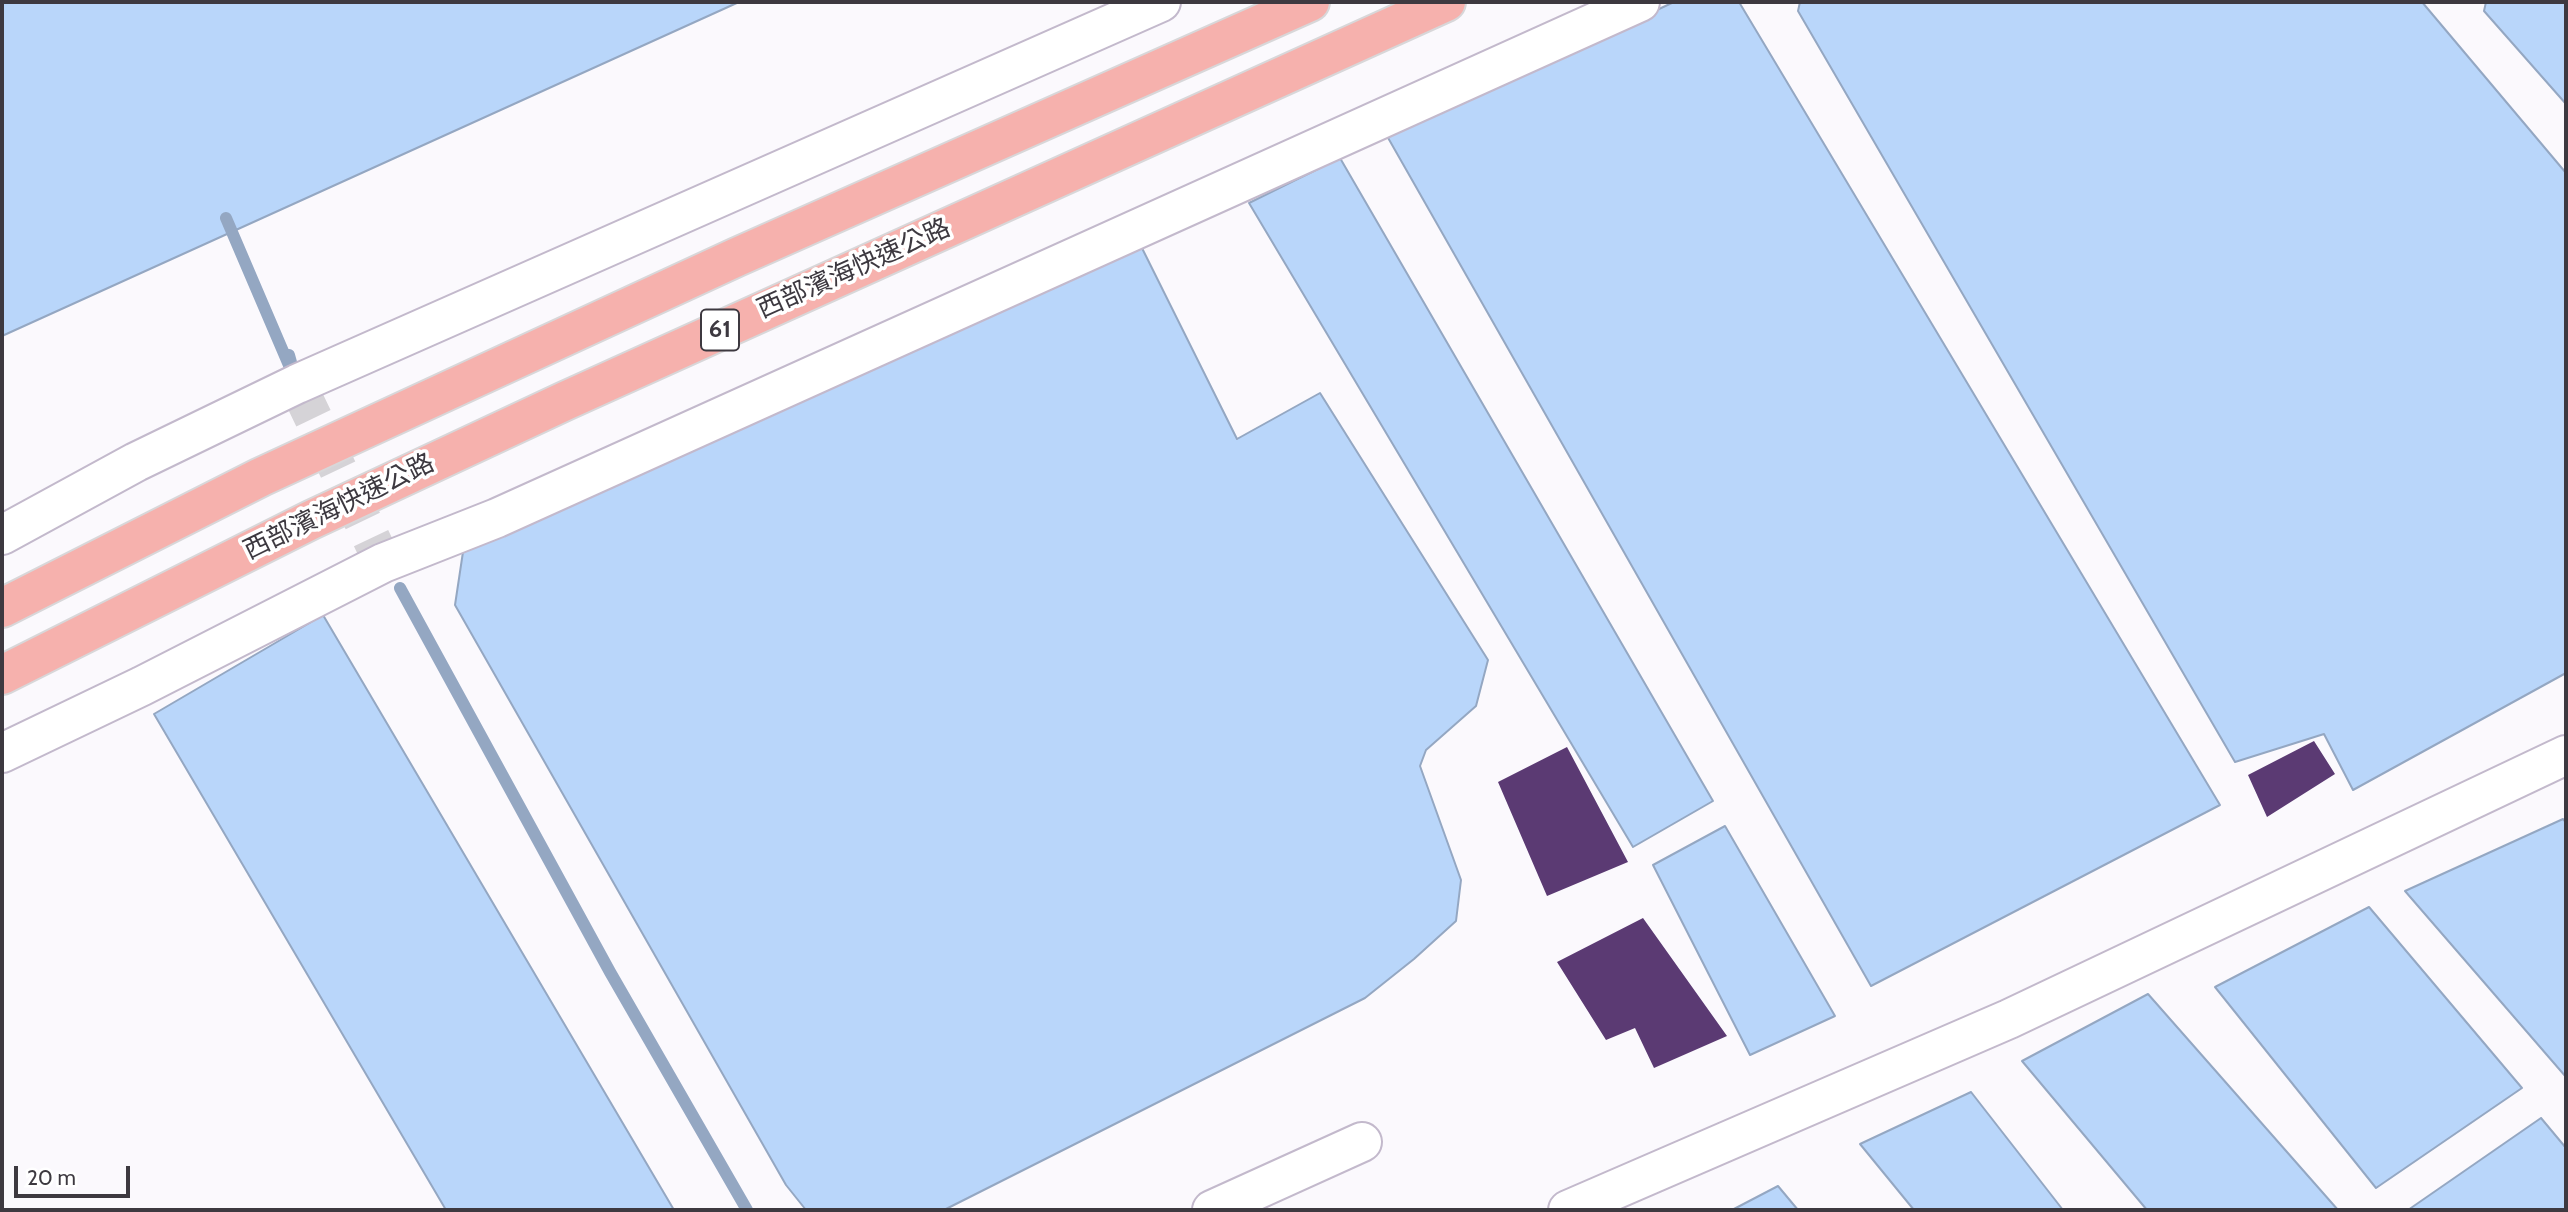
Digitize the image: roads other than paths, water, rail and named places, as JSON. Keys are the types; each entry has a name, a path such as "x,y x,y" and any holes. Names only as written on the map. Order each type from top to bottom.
{"highway":[{"name":"61","path":"2,608 311,454 737,257 1310,2"},
{"name":"西部濱海快速公路","path":"2,675 311,520 565,401 1446,2"}],"street":[{"path":"2,535 136,462 297,384 1161,2"},
{"path":"2,753 142,686 383,563 497,518 1640,2"},
{"path":"1568,1210 2009,1019 2566,755"},
{"path":"1212,1210 1362,1142"}],"water":[{"path":"2,2 739,2 2,336"},
{"path":"1674,2 1739,2 2220,805 1871,986 1387,136"},
{"path":"1800,2 2422,2 2566,173 2566,673 2353,790 2324,734 2235,762 1798,11"},
{"path":"2486,2 2566,2 2566,104 2484,11"},
{"path":"1340,158 1713,801 1633,847 1249,203"},
{"path":"1132,228 1237,439 1320,393 1488,660 1476,706 1426,750 1420,766 1461,880 1456,921 1365,998 944,1210 806,1210 786,1185 455,605 466,532"},
{"path":"323,615 674,1210 446,1210 154,714"},
{"path":"2563,819 2566,823 2566,1077 2405,891"},
{"path":"1725,826 1835,1016 1750,1055 1653,865"},
{"path":"2369,907 2522,1088 2376,1188 2215,987"},
{"path":"2148,994 2338,1210 2147,1210 2022,1061"},
{"path":"1971,1092 2063,1210 1914,1210 1860,1144"},
{"path":"2541,1118 2566,1148 2566,1210 2408,1210"},
{"path":"1778,1186 1798,1210 1732,1210"}],"waterway":[{"path":"226,218 297,384 289,355"},
{"path":"400,588 610,972 747,1210"}],"tunnel":[{"path":"297,384 383,563"}]}
